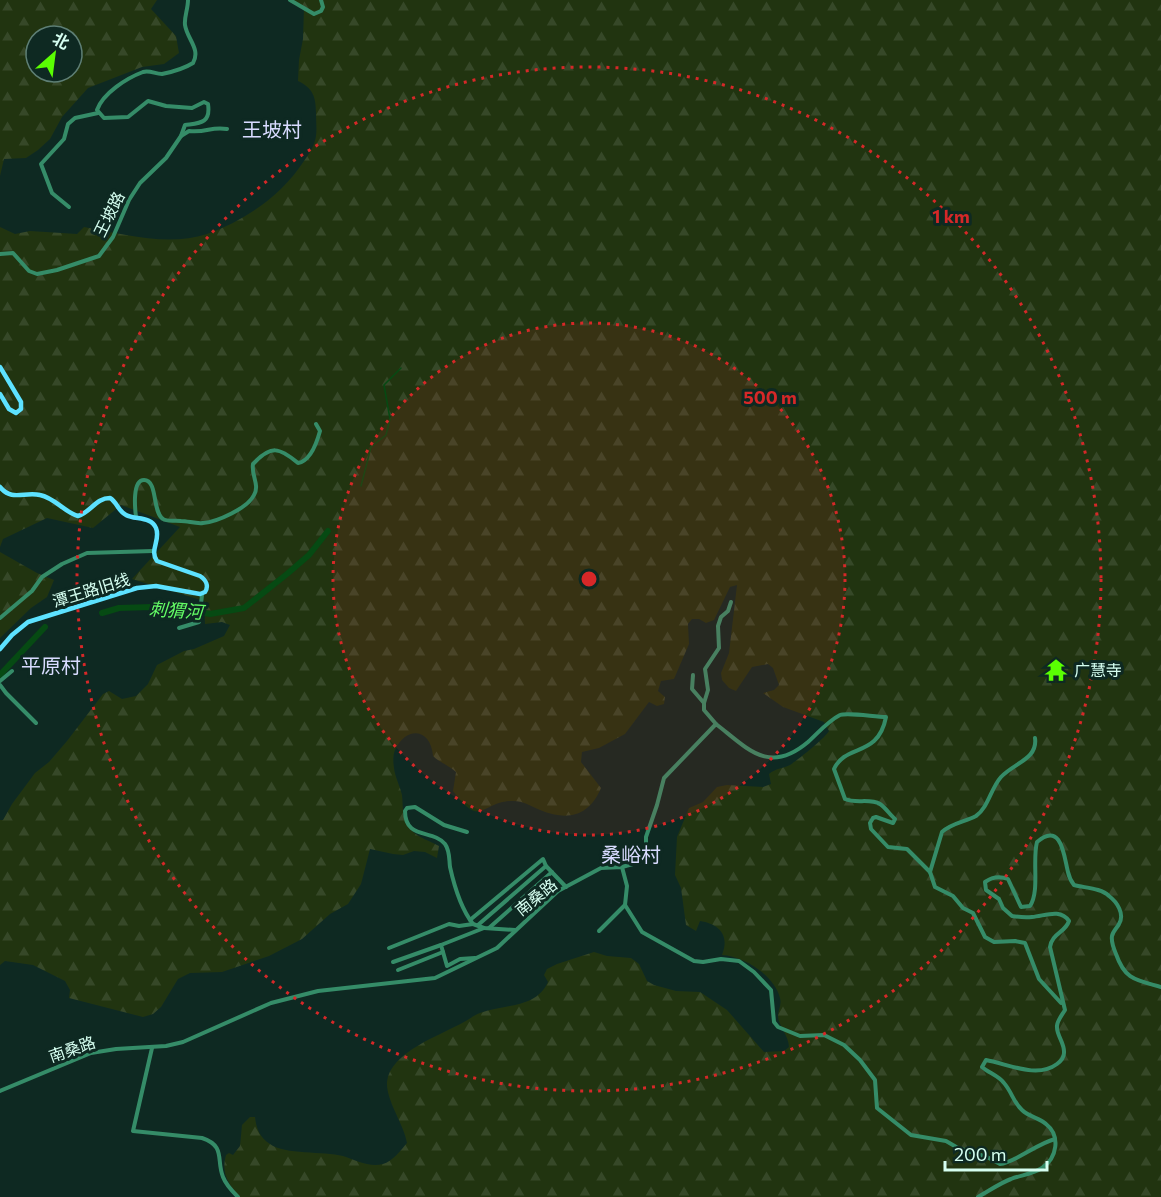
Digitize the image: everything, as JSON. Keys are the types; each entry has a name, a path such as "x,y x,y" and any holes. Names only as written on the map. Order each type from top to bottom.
{"main road":[{"path":"0,367 21,402 21,409 11,411 0,394"},
{"path":"0,487 6,494 12,496 33,494 47,497 78,516 100,500 110,498 125,515 148,521 156,528 153,551"},
{"name":"潭王路旧线","path":"0,649 12,634 28,622 137,588 156,586 197,594 205,592 206,583 202,578 159,563 153,551"}],"street":[{"path":"98,113 97,108 104,98 128,80 145,71 162,74 193,63 196,51 185,27 188,0"},
{"path":"290,0 314,14 321,11 321,0"},
{"path":"69,207 52,193 41,164 64,138 68,124 75,118 98,113 106,118 126,117 151,100 166,106 190,108 204,102 208,104 208,112 204,121 198,124 185,124 182,135"},
{"path":"182,135 189,131 202,133 215,127 228,129"},
{"name":"王坡路","path":"0,254 8,252 15,254 29,271 37,274 99,256 112,237 136,188 166,158 182,135"},
{"path":"136,517 136,486 144,480 149,481 152,486 158,514 166,521 206,523 236,512 253,498 257,490 253,464 270,450 276,449 284,451 298,463 303,462 317,440 320,431 316,424"},
{"path":"0,618 32,591 42,577 87,552 153,551"},
{"path":"179,628 199,622 202,595"},
{"path":"731,602 718,626 719,648 704,671 708,690 704,703 705,710 716,724 754,752 770,759 803,746 831,721 843,714 886,717 879,738 869,746 839,761 834,770 845,799 882,805 895,819 893,823 876,817 870,823 871,829 888,847 908,849 930,872 935,887 953,896 963,908 973,914 985,937 994,942 1015,940 1025,943 1039,979 1065,1010 1057,1025 1065,1054 1056,1066 1045,1071 1035,1071 986,1060 981,1067 1003,1081 1012,1099 1032,1117 1046,1123 1053,1132 1056,1145 1049,1162 1041,1169 1011,1179 978,1197"},
{"path":"12,671 0,683 6,693 36,723"},
{"path":"693,675 692,689 704,703"},
{"path":"716,724 664,778 646,837 644,858 640,862 622,867 627,886 625,905 642,932 686,958 703,962 721,959 739,961 754,972 771,990 774,1022 778,1027 800,1035 824,1035 844,1045 860,1060 875,1080 877,1108 911,1135 946,1141 1000,1164 1012,1160 1041,1143 1055,1139"},
{"path":"930,872 942,832 977,815 1002,776 1033,753 1036,747 1035,738"},
{"path":"467,832 444,825 415,807 407,807 405,811 405,818 415,831 438,839 446,846 452,874 474,923 487,928 515,930"},
{"path":"1062,1005 1050,947 1055,935 1064,929 1069,921 1065,915 1058,913 1034,917 1012,916 1003,908 999,898 986,890 985,885 985,882 990,879 1004,877 1013,886 1022,907 1030,906 1035,890 1035,848 1037,842 1043,837 1051,836 1062,844 1068,874 1074,885 1109,895 1117,905 1122,914 1113,933 1112,942 1125,974 1161,987"},
{"path":"474,923 543,859 546,866 566,887"},
{"path":"389,948 449,924 459,926 474,923 546,866"},
{"name":"南桑路","path":"0,1091 91,1053 183,1042 271,1003 318,990 428,979 497,948 558,891 601,868 622,867"},
{"path":"393,962 487,928 552,872"},
{"path":"599,931 625,905"},
{"path":"441,945 447,966 460,958 475,958"},
{"path":"398,970 443,952"},
{"path":"152,1047 133,1131 202,1138 210,1141 220,1152 222,1176 231,1191 238,1197"}],"green space":[{"path":"0,0 157,0 151,9 176,36 179,53 164,64 142,67 88,88 62,117 50,139 38,150 26,158 4,159 0,176"},
{"path":"290,0 1161,0 1161,1197 239,1197 232,1187 225,1173 226,1155 229,1153 233,1155 240,1146 242,1125 250,1117 255,1117 264,1139 285,1150 343,1156 373,1165 390,1161 407,1143 387,1089 390,1071 397,1062 418,1046 478,1014 536,997 548,982 544,975 547,969 594,952 607,956 631,958 639,964 647,981 654,985 676,991 700,992 727,1010 764,1052 784,1051 789,1047 778,1019 780,998 772,982 749,963 722,955 724,936 713,925 700,921 696,931 686,925 681,888 675,875 677,837 689,808 703,802 717,787 727,785 763,787 771,784 769,774 794,762 829,731 824,722 783,707 763,693 774,690 779,685 773,668 768,664 752,667 736,691 729,688 722,680 721,673 729,653 737,585 730,587 714,620 706,623 699,619 692,619 688,624 689,644 674,679 661,681 658,691 665,697 664,704 657,706 649,702 625,734 599,748 582,752 581,762 601,788 596,798 584,811 568,816 559,815 513,801 502,802 482,811 470,809 453,791 456,772 433,756 428,740 418,734 412,734 400,742 393,759 402,795 403,812 411,830 439,846 437,858 425,852 414,851 403,855 370,849 361,884 348,904 330,914 302,939 269,956 222,972 190,973 178,979 161,1007 153,1014 143,1017 69,998 70,990 65,981 33,965 5,961 0,965 0,820 3,820 35,773 49,762 103,694 109,691 122,699 136,696 148,684 157,665 184,651 224,636 230,625 222,622 205,624 204,601 132,579 180,527 121,505 93,528 47,518 3,539 0,547 0,227 15,234 30,231 77,234 84,227 146,238 192,238 235,222 262,205 295,174 312,149 316,136 314,98 310,90 298,81 304,8"},
{"path":"0,552 54,580 47,597 31,608 0,638"}],"waterway":[{"path":"361,486 371,447 386,435 390,419 384,385 401,368"},
{"name":"刺猬河","path":"102,613 119,608 152,607 181,608 210,614 244,608 309,555 328,531"},
{"name":"刺猬河","path":"0,675 45,627"}],"place":[{"name":"广慧寺","path":"1056,670"}],"district":[{"name":"王坡村","path":"272,130"},
{"name":"平原村","path":"51,666"},
{"name":"桑峪村","path":"631,855"}]}
